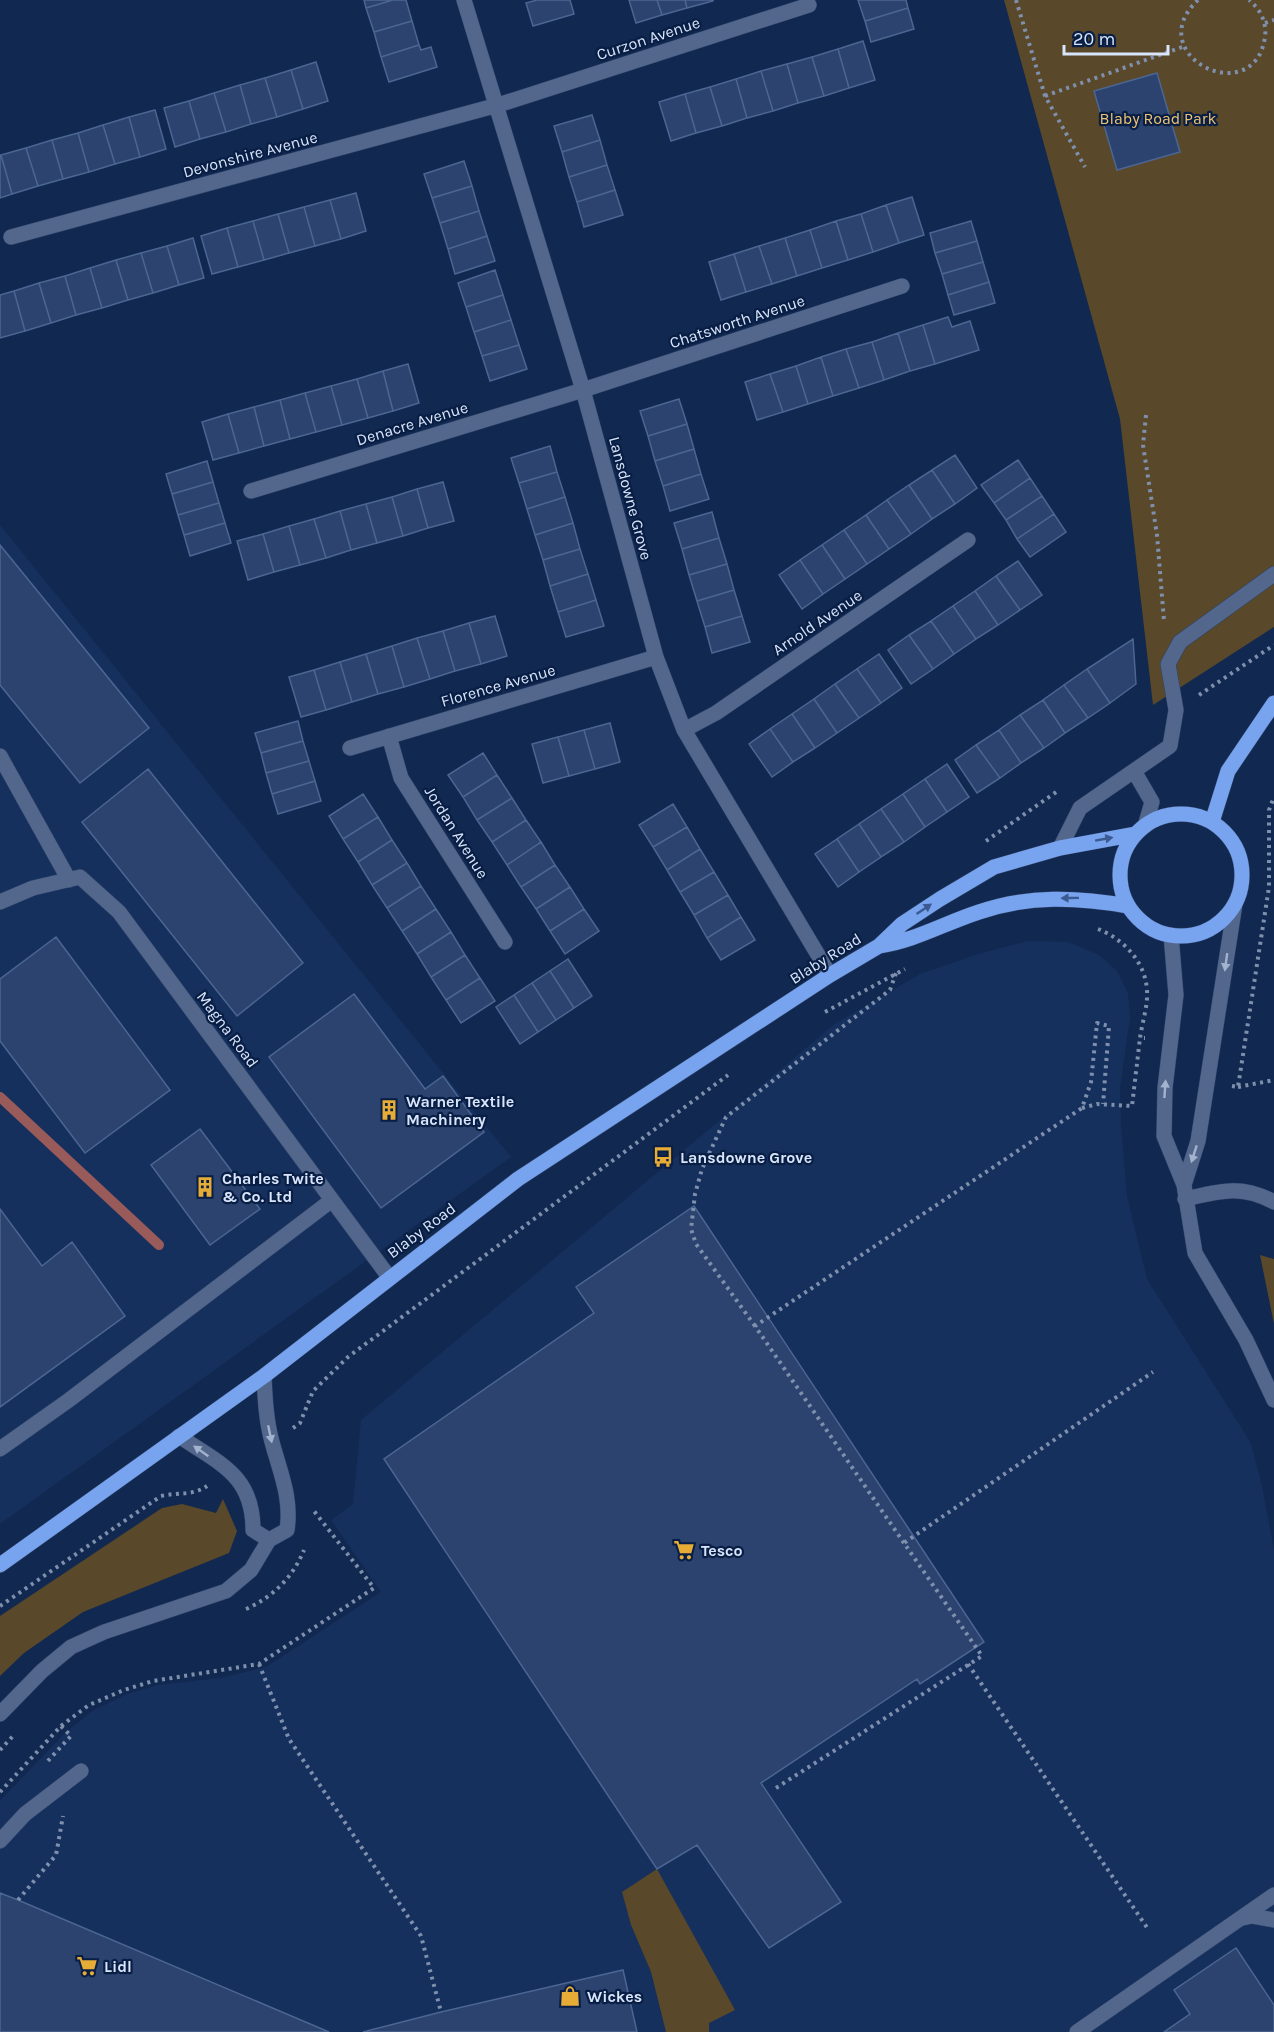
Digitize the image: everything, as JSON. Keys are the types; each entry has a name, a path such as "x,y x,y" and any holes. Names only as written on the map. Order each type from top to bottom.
{"main road":[{"path":"1212,822 1228,771 1274,703"},
{"path":"1177,814 1195,816 1212,822 1226,834 1237,850 1242,867 1241,887 1235,904 1223,919 1208,930 1190,936 1171,935 1154,930 1139,920 1128,906 1121,888 1120,869 1125,850 1140,830 1160,817 1177,814"},
{"name":"Blaby Road","path":"0,1565 264,1376 518,1179 830,975 879,946 902,924 994,867 1060,848 1140,830"},
{"name":"Blaby Road","path":"879,946 902,943 980,911 1025,900 1084,898 1128,906"}],"street":[{"name":"Lansdowne Grove","path":"464,0 498,105 583,390 656,657 684,730 830,975"},
{"name":"Curzon Avenue","path":"498,105 809,5"},
{"name":"Devonshire Avenue","path":"11,237 498,105"},
{"name":"Chatsworth Avenue","path":"583,390 902,286"},
{"name":"Denacre Avenue","path":"251,491 583,390"},
{"name":"Arnold Avenue","path":"684,730 716,713 968,540"},
{"path":"1060,848 1080,808 1170,746 1176,711 1168,664 1180,642 1274,574"},
{"name":"Florence Avenue","path":"350,748 656,657"},
{"name":"Jordan Avenue","path":"389,736 401,778 505,942"},
{"path":"0,756 69,880 33,888 0,902"},
{"path":"1134,771 1152,802 1140,830"},
{"name":"Magna Road","path":"69,880 80,877 119,912 389,1277"},
{"path":"1185,1192 1198,1141 1209,1082 1235,904"},
{"path":"1171,935 1176,996 1165,1088 1164,1136 1185,1192 1195,1253 1246,1340 1274,1400"},
{"path":"1185,1192 1232,1189 1262,1195 1274,1202"},
{"path":"0,1449 69,1400 332,1200"},
{"path":"0,1714 42,1671 71,1647 104,1632 226,1591 251,1570 269,1540 287,1530 290,1512 286,1488 272,1443 266,1411 264,1376"},
{"path":"179,1436 230,1471 242,1482 249,1497 253,1530 269,1540"},
{"path":"0,1841 25,1814 81,1771"},
{"path":"1077,2032 1274,1895"},
{"path":"1240,1919 1252,1916 1274,1920"}],"path":[{"path":"1016,0 1045,96 1085,167"},
{"path":"1198,0 1190,7 1184,21 1182,35 1185,46 1194,62 1206,70 1221,74 1235,72 1248,66 1258,57 1264,45 1265,23 1256,6 1249,0"},
{"path":"1265,23 1274,20"},
{"path":"1045,96 1185,46"},
{"path":"1146,415 1143,445 1157,535 1168,664"},
{"path":"1176,711 1274,645"},
{"path":"979,845 1068,785"},
{"path":"1238,1087 1272,887 1269,810 1274,798"},
{"path":"755,1326 1082,1108 1103,1104 1132,1107 1148,992 1141,964 1115,935 1094,928"},
{"path":"818,1017 896,972 907,968"},
{"path":"776,1788 982,1656 696,1244 691,1229 695,1194 702,1169 726,1117 890,990 896,972"},
{"path":"1082,1108 1091,1082 1097,1023 1108,1026 1103,1104"},
{"path":"1140,1038 1170,1041"},
{"path":"272,1443 300,1423 313,1391 348,1357 732,1073"},
{"path":"1209,1082 1238,1087 1274,1080"},
{"path":"904,1544 1154,1372"},
{"path":"0,1606 161,1496 196,1493 230,1471"},
{"path":"61,1726 89,1706 133,1687 180,1676 259,1664 374,1588 312,1508"},
{"path":"259,1664 289,1738 421,1936 441,2012"},
{"path":"968,1664 1148,1929"}],"shaded area":[{"path":"0,525 511,1157 0,1524"},
{"path":"1028,941 1068,942 1099,955 1117,971 1128,993 1130,1018 1120,1088 1121,1125 1127,1196 1147,1279 1251,1443 1262,1486 1274,1550 1274,2032 686,2032 623,1894 631,1925 651,1972 666,2032 0,2032 0,1801 63,1735 92,1711 127,1694 158,1685 220,1678 266,1667 381,1592 331,1520 353,1504 361,1420 836,1023 920,974 978,954"}],"green space":[{"name":"Blaby Road Park","path":"1004,0 1274,0 1274,627 1153,705 1120,419"},
{"path":"1260,1255 1274,1259 1274,1324"},
{"path":"223,1499 237,1531 229,1553 83,1612 24,1653 0,1676 0,1616 162,1508 182,1504 216,1513"},
{"path":"657,1869 735,2010 709,2023 709,2032 666,2032 651,1972 631,1925 622,1892"}],"building":[{"path":"364,0 393,0 366,8"},
{"path":"393,0 406,0 412,21 374,32 366,8"},
{"path":"537,0 570,0 574,14 533,26 526,3"},
{"path":"629,0 657,0 662,15 636,23"},
{"path":"657,0 685,0 687,8 662,15"},
{"path":"685,0 713,0 713,1 687,8"},
{"path":"858,0 906,0 908,8 865,21"},
{"path":"908,8 914,29 871,42 865,21"},
{"path":"412,21 419,45 381,57 374,32"},
{"path":"863,41 875,80 849,88 838,49"},
{"path":"419,45 421,50 431,47 437,67 389,82 381,57"},
{"path":"838,49 849,88 824,96 812,57"},
{"path":"812,57 824,96 798,103 787,64"},
{"path":"316,62 328,101 303,109 291,70"},
{"path":"787,64 798,103 773,111 761,71"},
{"path":"291,70 303,109 277,117 265,78"},
{"path":"761,71 773,111 747,118 736,79"},
{"path":"1157,73 1180,152 1117,170 1094,91"},
{"path":"265,78 277,117 251,124 240,85"},
{"path":"736,79 747,118 722,126 710,87"},
{"path":"240,85 251,124 226,132 214,93"},
{"path":"710,87 722,126 696,133 685,94"},
{"path":"214,93 226,132 200,139 189,101"},
{"path":"685,94 696,133 671,141 659,102"},
{"path":"189,101 200,139 175,147 164,108"},
{"path":"155,110 166,149 140,157 129,117"},
{"path":"592,115 600,140 562,152 554,126"},
{"path":"129,117 140,157 115,164 103,125"},
{"path":"103,125 115,164 89,172 78,133"},
{"path":"78,133 89,172 63,179 52,140"},
{"path":"52,140 63,179 38,186 26,148"},
{"path":"600,140 607,165 569,177 562,152"},
{"path":"26,148 38,186 12,194 1,155"},
{"path":"0,155 12,194 0,198"},
{"path":"464,161 472,186 432,198 424,174"},
{"path":"607,165 615,190 577,202 569,177"},
{"path":"472,186 479,211 440,223 432,198"},
{"path":"615,190 623,215 584,227 577,202"},
{"path":"356,193 366,231 341,239 330,200"},
{"path":"912,197 924,235 899,243 886,205"},
{"path":"330,200 341,239 315,246 304,207"},
{"path":"886,205 899,243 873,252 861,214"},
{"path":"304,207 315,246 289,253 278,214"},
{"path":"479,211 487,236 448,249 440,223"},
{"path":"278,214 289,253 264,260 253,221"},
{"path":"861,214 873,252 848,260 836,221"},
{"path":"253,221 264,260 238,267 227,228"},
{"path":"836,221 848,260 822,268 810,230"},
{"path":"971,221 977,241 935,253 930,233"},
{"path":"227,228 238,267 212,274 201,236"},
{"path":"810,230 822,268 797,276 785,238"},
{"path":"487,236 495,261 455,274 448,249"},
{"path":"193,238 204,278 179,285 167,246"},
{"path":"785,238 797,276 772,284 759,246"},
{"path":"977,241 983,262 942,274 935,253"},
{"path":"167,246 179,285 153,293 141,253"},
{"path":"759,246 772,284 746,292 734,254"},
{"path":"141,253 153,293 128,300 116,260"},
{"path":"734,254 746,292 721,300 709,262"},
{"path":"116,260 128,300 102,308 90,268"},
{"path":"983,262 989,282 948,295 942,274"},
{"path":"90,268 102,308 76,315 65,276"},
{"path":"495,270 503,295 466,307 458,283"},
{"path":"65,276 76,315 51,323 39,283"},
{"path":"989,282 995,303 954,315 948,295"},
{"path":"39,283 51,323 25,331 14,291"},
{"path":"14,291 25,331 0,338 0,295"},
{"path":"503,295 511,320 474,332 466,307"},
{"path":"948,317 952,327 970,321 979,350 935,364 923,325"},
{"path":"511,320 519,345 482,356 474,332"},
{"path":"923,325 935,364 910,371 898,333"},
{"path":"898,333 910,371 884,380 872,342"},
{"path":"872,342 884,380 859,388 846,349"},
{"path":"519,345 527,369 490,381 482,356"},
{"path":"846,349 859,388 833,396 821,357"},
{"path":"821,357 833,396 808,404 796,366"},
{"path":"408,364 419,403 393,411 383,371"},
{"path":"796,366 808,404 783,412 770,374"},
{"path":"383,371 393,411 368,418 357,379"},
{"path":"770,374 783,412 757,420 745,382"},
{"path":"357,379 368,418 342,425 331,386"},
{"path":"331,386 342,425 316,432 305,393"},
{"path":"305,393 316,432 290,439 280,400"},
{"path":"679,399 687,424 648,436 640,411"},
{"path":"280,400 290,439 264,446 254,407"},
{"path":"254,407 264,446 239,453 228,414"},
{"path":"228,414 239,453 213,460 202,422"},
{"path":"687,424 694,449 655,461 648,436"},
{"path":"550,446 557,472 519,483 511,458"},
{"path":"694,449 701,474 663,486 655,461"},
{"path":"955,455 977,488 955,504 932,470"},
{"path":"1018,460 1030,478 994,503 981,485"},
{"path":"207,461 213,482 172,494 166,474"},
{"path":"932,470 955,504 932,519 909,485"},
{"path":"557,472 565,497 527,509 519,483"},
{"path":"701,474 709,499 670,511 663,486"},
{"path":"1030,478 1042,496 1006,520 994,503"},
{"path":"213,482 219,503 178,515 172,494"},
{"path":"443,482 454,521 428,528 417,489"},
{"path":"909,485 932,519 911,534 887,500"},
{"path":"417,489 428,528 403,536 392,497"},
{"path":"1042,496 1054,514 1017,539 1006,520"},
{"path":"392,497 403,536 377,543 366,504"},
{"path":"565,497 573,523 535,535 527,509"},
{"path":"887,500 911,534 889,549 866,515"},
{"path":"219,503 225,523 184,535 178,515"},
{"path":"366,504 377,543 351,550 340,511"},
{"path":"340,511 351,550 326,558 314,519"},
{"path":"712,512 719,538 682,549 674,523"},
{"path":"1054,514 1066,532 1030,557 1017,539"},
{"path":"866,515 889,549 867,564 844,530"},
{"path":"314,519 326,558 300,565 289,526"},
{"path":"225,523 231,543 190,556 184,535"},
{"path":"573,523 580,549 543,560 535,535"},
{"path":"289,526 300,565 274,572 263,534"},
{"path":"844,530 867,564 845,579 822,545"},
{"path":"263,534 274,572 248,580 237,541"},
{"path":"719,538 727,564 689,575 682,549"},
{"path":"0,545 149,728 80,783 0,685"},
{"path":"822,545 845,579 823,594 800,560"},
{"path":"580,549 588,574 550,586 543,560"},
{"path":"800,560 823,594 802,609 779,575"},
{"path":"1018,561 1042,595 1020,610 996,576"},
{"path":"727,564 734,590 697,601 689,575"},
{"path":"588,574 596,600 558,612 550,586"},
{"path":"996,576 1020,610 998,625 975,591"},
{"path":"734,590 742,616 705,627 697,601"},
{"path":"975,591 998,625 976,639 953,606"},
{"path":"596,600 604,626 566,637 558,612"},
{"path":"953,606 976,639 954,654 931,621"},
{"path":"495,616 507,656 481,664 469,623"},
{"path":"742,616 750,642 712,653 705,627"},
{"path":"931,621 954,654 933,669 909,635"},
{"path":"469,623 481,664 455,671 443,631"},
{"path":"443,631 455,671 430,679 417,638"},
{"path":"909,635 933,669 911,684 888,650"},
{"path":"417,638 430,679 404,687 392,646"},
{"path":"1133,639 1136,684 1110,703 1087,669"},
{"path":"392,646 404,687 378,694 366,654"},
{"path":"366,654 378,694 352,702 340,662"},
{"path":"879,654 902,688 881,703 857,669"},
{"path":"340,662 352,702 326,710 314,670"},
{"path":"857,669 881,703 859,718 835,684"},
{"path":"1087,669 1110,703 1088,718 1064,685"},
{"path":"314,670 326,710 301,717 289,677"},
{"path":"835,684 859,718 837,733 814,699"},
{"path":"1064,685 1088,718 1065,733 1043,700"},
{"path":"814,699 837,733 815,748 792,714"},
{"path":"1043,700 1065,733 1044,748 1020,715"},
{"path":"792,714 815,748 793,762 770,729"},
{"path":"1020,715 1044,748 1021,763 999,730"},
{"path":"298,721 303,741 261,753 255,733"},
{"path":"610,723 620,762 595,769 584,730"},
{"path":"770,729 793,762 772,777 749,744"},
{"path":"584,730 595,769 569,776 558,737"},
{"path":"999,730 1021,763 1000,778 976,745"},
{"path":"558,737 569,776 543,783 532,744"},
{"path":"303,741 309,761 266,773 261,753"},
{"path":"976,745 1000,778 977,793 955,760"},
{"path":"483,753 497,775 463,797 448,775"},
{"path":"309,761 315,781 272,794 266,773"},
{"path":"947,764 969,797 947,812 925,779"},
{"path":"148,769 303,963 237,1016 82,822"},
{"path":"497,775 512,798 477,820 463,797"},
{"path":"925,779 947,812 925,827 903,794"},
{"path":"315,781 321,801 278,814 272,794"},
{"path":"363,794 378,817 343,839 329,816"},
{"path":"903,794 925,827 904,842 881,809"},
{"path":"512,798 526,820 492,842 477,820"},
{"path":"673,804 687,827 653,847 639,825"},
{"path":"881,809 904,842 881,857 859,824"},
{"path":"378,817 392,840 358,862 343,839"},
{"path":"526,820 541,842 507,865 492,842"},
{"path":"859,824 881,857 859,872 837,839"},
{"path":"687,827 700,849 667,870 653,847"},
{"path":"837,839 859,872 838,887 815,854"},
{"path":"392,840 407,863 372,885 358,862"},
{"path":"541,842 555,865 521,887 507,865"},
{"path":"700,849 714,872 680,892 667,870"},
{"path":"407,863 421,886 387,908 372,885"},
{"path":"555,865 570,887 536,909 521,887"},
{"path":"714,872 728,895 694,915 680,892"},
{"path":"421,886 436,909 402,931 387,908"},
{"path":"570,887 584,909 550,931 536,909"},
{"path":"728,895 741,917 707,938 694,915"},
{"path":"436,909 451,932 417,954 402,931"},
{"path":"584,909 599,931 565,954 550,931"},
{"path":"741,917 755,940 721,960 707,938"},
{"path":"451,932 465,955 431,977 417,954"},
{"path":"56,937 170,1090 85,1153 0,1041 0,979"},
{"path":"465,955 480,978 446,1000 431,977"},
{"path":"568,959 592,996 574,1008 550,971"},
{"path":"550,971 574,1008 556,1020 532,983"},
{"path":"480,978 495,1001 461,1023 446,1000"},
{"path":"532,983 556,1020 538,1032 514,995"},
{"name":"Warner Textile Machinery","path":"354,994 425,1089 443,1076 484,1132 381,1208 269,1057"},
{"path":"514,995 538,1032 520,1044 496,1007"},
{"name":"Charles Twite & Co. Ltd","path":"200,1129 260,1209 210,1245 151,1165"},
{"name":"Tesco","path":"694,1206 984,1642 920,1684 917,1679 761,1783 841,1902 769,1948 697,1845 657,1869 384,1459 594,1313 576,1287"},
{"path":"0,1209 42,1266 72,1242 125,1316 0,1407"},
{"name":"Lidl","path":"0,1893 18,1900 329,2032 0,2032"},
{"path":"1236,1948 1274,2005 1274,2032 1164,2032 1190,2014 1174,1990"},
{"name":"Wickes","path":"623,1970 637,2032 363,2032 441,2012"}],"waterway":[{"path":"0,1097 159,1245"}],"place":[{"name":"Warner Textile Machinery","path":"389,1110"},
{"name":"Lansdowne Grove","path":"663,1157"},
{"name":"Charles Twite & Co. Ltd","path":"205,1187"},
{"name":"Tesco","path":"684,1550"},
{"name":"Lidl","path":"87,1966"},
{"name":"Wickes","path":"570,1996"}]}
